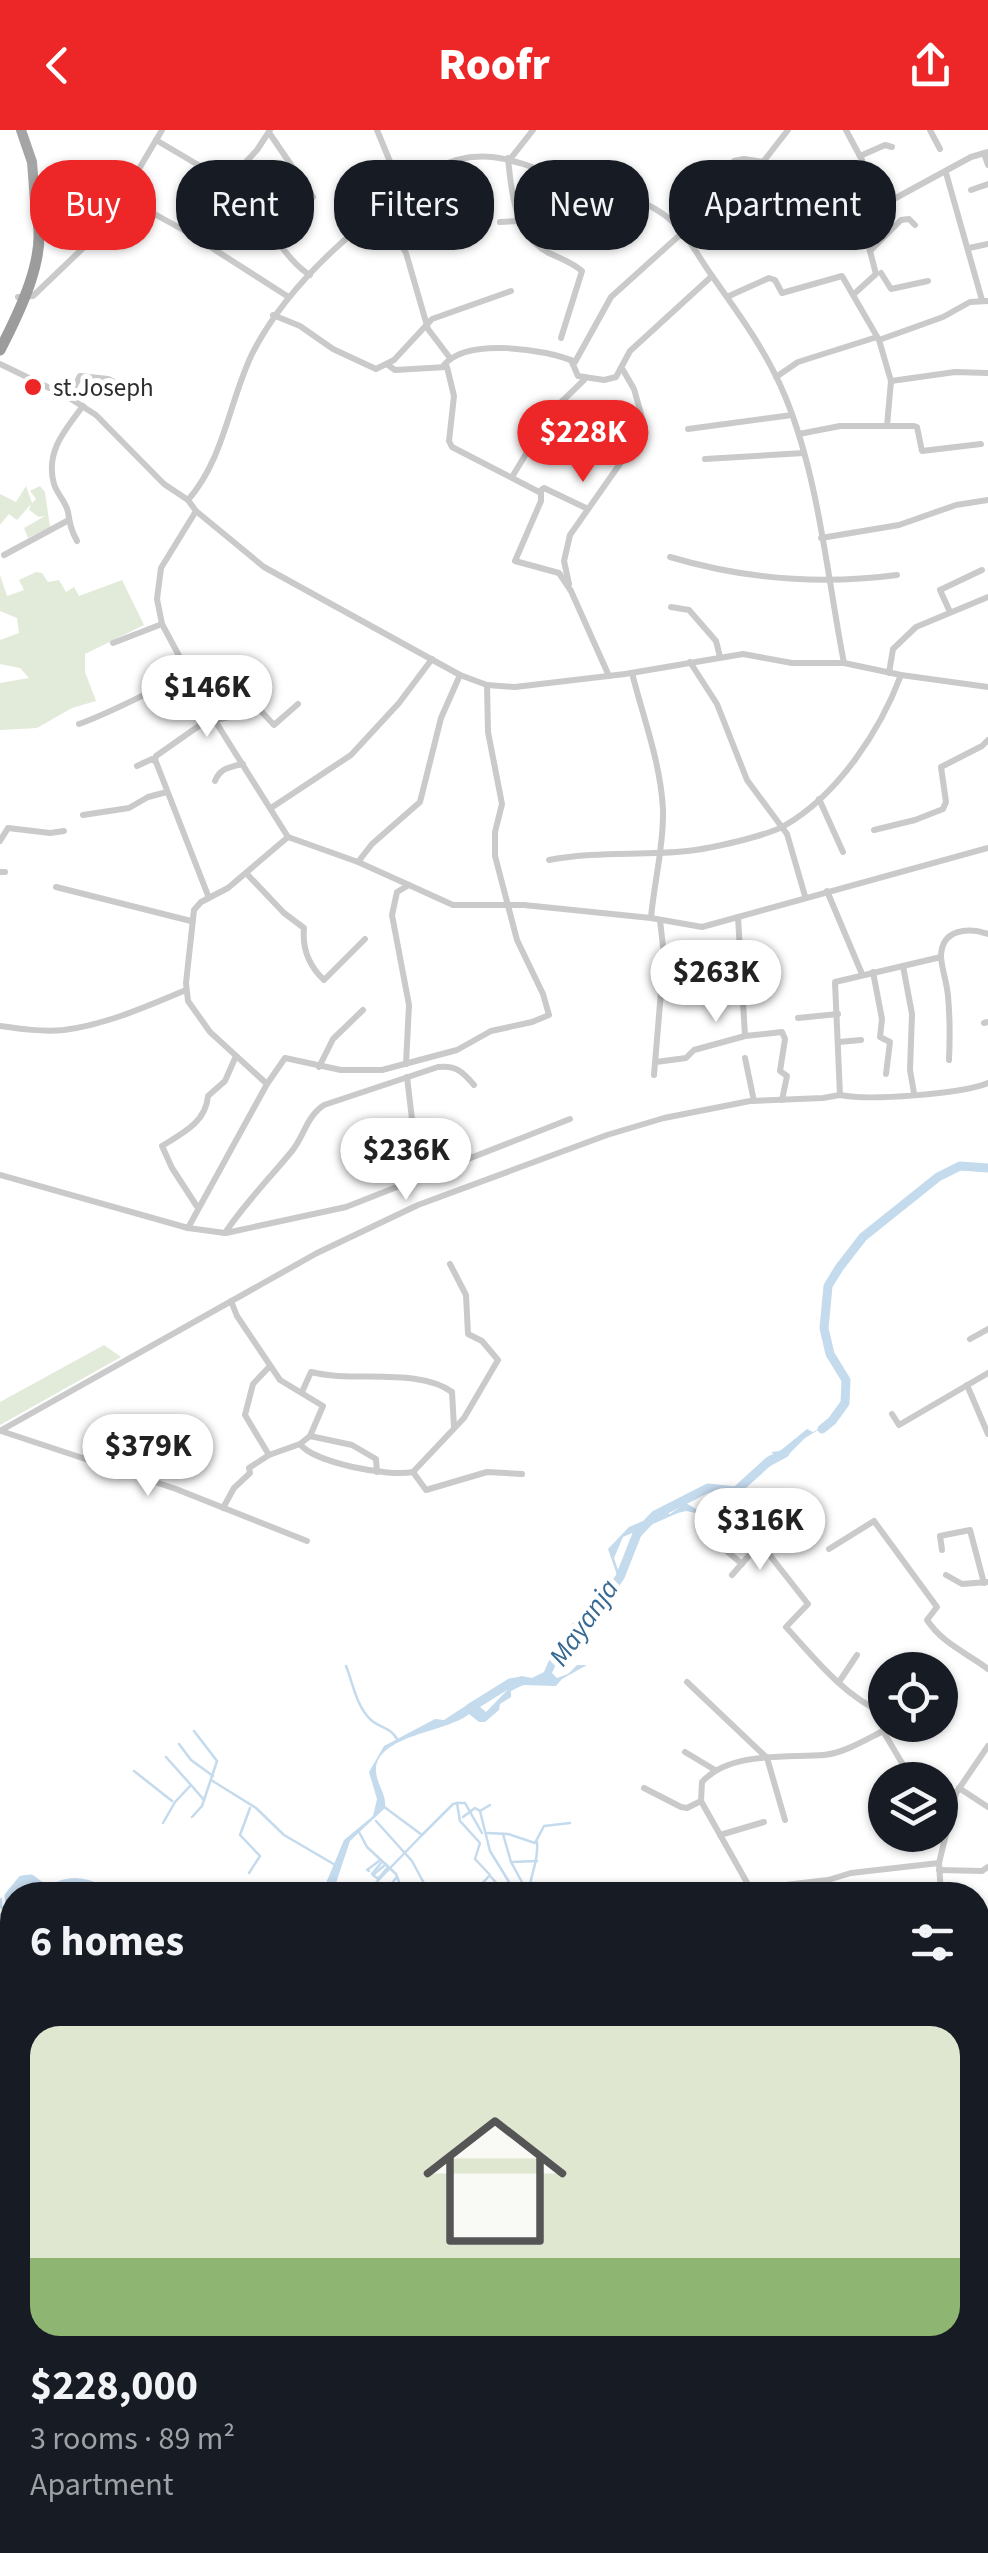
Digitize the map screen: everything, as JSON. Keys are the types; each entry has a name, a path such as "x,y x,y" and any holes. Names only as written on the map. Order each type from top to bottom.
{"highway":[{"path":"0,350 21,298 30,248"},
{"path":"2,330 21,298"}],"main road":[{"path":"23,131 31,160"}],"street":[{"path":"144,160 162,130"},
{"path":"377,130 389,160"},
{"path":"514,183 510,158 533,130"},
{"path":"764,160 788,130"},
{"path":"846,130 860,160"},
{"path":"930,130 940,149"},
{"path":"246,160 270,132 289,160"},
{"path":"156,140 190,160"},
{"path":"860,156 885,145 892,146"},
{"path":"896,198 971,157 986,153 988,166"},
{"path":"461,160 479,156 510,158 568,181 645,204 669,220"},
{"path":"776,376 798,362 985,300 946,172"},
{"path":"971,190 988,184"},
{"path":"156,215 287,296"},
{"path":"896,224 908,219 915,225"},
{"path":"500,222 514,221"},
{"path":"388,365 395,370 444,366 450,358 467,351 491,348 524,350 576,362 612,297 669,243"},
{"path":"968,248 988,244"},
{"path":"21,298 39,292 82,250"},
{"path":"283,250 310,275"},
{"path":"188,500 216,454 250,358 273,316 287,296 336,250"},
{"path":"404,250 425,323 450,358"},
{"path":"543,250 582,271 561,338"},
{"path":"694,250 728,296 776,376 799,434 844,663"},
{"path":"854,294 876,274 870,250"},
{"path":"881,273 891,289 928,281"},
{"path":"571,360 578,376 610,380 622,370 630,350 712,276"},
{"path":"728,296 769,278 774,279 782,293 840,276 847,280 878,338 890,381 888,426"},
{"path":"273,316 300,326 333,349 373,368 388,365 425,323 511,291"},
{"path":"0,364 83,406 110,427 164,484 188,500 196,512 264,567 460,675 487,685 515,687 750,655 792,664 844,663 901,676 988,687"},
{"path":"444,366 449,371 454,396 449,441 452,447 540,491"},
{"path":"571,591 564,552 570,535 644,428 634,389 622,370"},
{"path":"890,381 956,372 988,373"},
{"path":"69,398 80,376 108,379 124,386"},
{"path":"512,478 542,424 585,379"},
{"path":"77,541 67,521 68,510 54,483 52,461 56,444 83,406"},
{"path":"688,429 792,415"},
{"path":"799,434 840,426 916,426 922,450 981,444"},
{"path":"705,459 804,453"},
{"path":"540,491 544,488 588,510"},
{"path":"540,491 539,507 515,561 559,572 610,676"},
{"path":"539,507 561,496"},
{"path":"821,538 899,525 956,505 988,500"},
{"path":"196,512 158,577 162,624 214,718 288,837 358,862 453,906 506,905 702,927 988,848"},
{"path":"4,555 67,521"},
{"path":"670,558 752,575 830,581 897,574"},
{"path":"950,612 939,592 982,570"},
{"path":"888,673 893,649 904,636 916,627 988,597"},
{"path":"670,607 690,610 716,642 720,657"},
{"path":"113,643 162,624"},
{"path":"272,808 352,755 432,659"},
{"path":"690,662 717,704 750,784 783,827 795,853 805,896"},
{"path":"632,673 661,784 656,919 664,956 654,1075"},
{"path":"79,724 131,704 190,674"},
{"path":"358,862 372,844 420,802 442,718 460,675"},
{"path":"548,860 702,849 783,827 819,799 880,726 901,676"},
{"path":"188,1228 285,1058 291,1056 319,1066 382,1070 458,1050 491,1031 549,1015 544,994 517,940 495,856 495,832 502,804 488,732 487,685"},
{"path":"208,898 156,756 214,718 260,710 274,725 298,704"},
{"path":"874,830 898,826 944,808 942,767 988,740"},
{"path":"137,766 155,761"},
{"path":"215,781 226,768 243,764"},
{"path":"83,815 129,808 168,792"},
{"path":"819,799 844,852"},
{"path":"0,841 8,828 64,831"},
{"path":"267,1084 204,1025 188,1002 186,990 192,921 198,905 228,888 288,837"},
{"path":"246,873 304,928 302,943 324,980 365,939"},
{"path":"406,1064 408,1005 392,915 397,892 408,885"},
{"path":"56,887 192,921"},
{"path":"827,890 862,974"},
{"path":"738,917 745,1036"},
{"path":"949,1060 948,997 941,957 947,940 957,931 974,929 988,934"},
{"path":"840,1094 835,982 941,957"},
{"path":"903,966 912,1014 910,1070 914,1093"},
{"path":"873,972 882,1019 880,1036 890,1042 886,1074"},
{"path":"0,1026 67,1030 186,990"},
{"path":"319,1066 333,1039 363,1010"},
{"path":"798,1018 838,1014"},
{"path":"656,1062 686,1058 694,1050 745,1036 782,1032 780,1068 787,1076 782,1100"},
{"path":"839,1042 861,1040"},
{"path":"198,1208 162,1146 195,1124 206,1109 208,1096 225,1081 236,1056"},
{"path":"745,1058 754,1101"},
{"path":"225,1234 245,1203 294,1148 318,1109 346,1096 450,1066 462,1070 474,1085"},
{"path":"408,1078 418,1178"},
{"path":"307,1541 0,1431 373,1225 627,1128 754,1101 946,1092 988,1083"},
{"path":"0,1175 188,1228 225,1234 346,1207 570,1119"},
{"path":"300,1444 320,1460 392,1475 413,1472 464,1418 498,1360 482,1340 468,1334 466,1294 450,1264"},
{"path":"223,1508 234,1488 250,1473 248,1468 310,1436 323,1406 280,1380 230,1301"},
{"path":"970,1339 988,1329"},
{"path":"269,1455 245,1415 253,1384 270,1366"},
{"path":"302,1392 311,1372 344,1378 430,1382 452,1392 454,1428"},
{"path":"892,1414 899,1425 988,1373"},
{"path":"968,1385 988,1434"},
{"path":"926,1396 931,1408"},
{"path":"310,1436 352,1445 376,1459 378,1472"},
{"path":"413,1472 426,1490 487,1472 522,1474"},
{"path":"764,1498 742,1520 808,1604 786,1628 868,1705"},
{"path":"829,1548 874,1521 937,1607 927,1620 932,1627 956,1650 988,1669"},
{"path":"942,1550 940,1536 970,1530 986,1582 962,1584 946,1575"},
{"path":"716,1542 742,1564"},
{"path":"732,1575 760,1544"},
{"path":"839,1682 857,1656"},
{"path":"688,1682 768,1758 786,1820"},
{"path":"747,1882 701,1801 702,1782 724,1765 800,1753 827,1755 868,1738"},
{"path":"958,1790 986,1757 988,1746"},
{"path":"685,1752 715,1770"},
{"path":"644,1788 681,1807 701,1801"},
{"path":"958,1792 988,1807"},
{"path":"720,1834 764,1822"},
{"path":"940,1882 943,1852"},
{"path":"811,1882 851,1872 939,1867 986,1871"}],"green space":[{"path":"26,486 32,503 36,499 30,491 40,486 45,492 50,527 28,538 24,528 45,516 39,517 29,510 31,504 17,520 9,514 0,525 0,494 16,502"},
{"path":"42,573 48,582 59,580 66,592 74,587 79,596 122,580 144,625 85,654 85,672 96,701 72,708 37,728 0,730 0,683 29,678 20,668 0,664 0,640 19,633 17,618 0,611 0,575 7,596 24,590 19,580"},
{"path":"104,1345 121,1357 0,1425 0,1402"}],"water":[{"path":"828,1424 718,1508 700,1514 678,1513 623,1537 614,1558 621,1579 619,1588 601,1608 584,1615 552,1673 557,1678 577,1665 587,1665 556,1686 523,1685 511,1691 511,1697 485,1722 469,1714 388,1749 379,1758 376,1770 385,1808 350,1841 336,1882 326,1882 344,1840 373,1816 377,1799 369,1772 384,1746 435,1719 444,1720 473,1701 486,1712 521,1676 532,1678 544,1672 553,1651 577,1617 595,1606 594,1598 616,1586 617,1575 608,1549 629,1527 664,1512 670,1514 686,1503 699,1511 710,1506 778,1457 771,1452 780,1451 807,1429 813,1432"}],"waterway":[{"name":"Mayanja","path":"822,1429 845,1403 846,1380 830,1354 824,1328 828,1286 839,1268 863,1237 938,1177 960,1166 988,1168"},
{"name":"Mayanja","path":"576,1627 620,1577 637,1534 655,1515 708,1488 736,1491 769,1461 785,1453"},
{"path":"346,1666 366,1714 397,1739"},
{"name":"Mayanja","path":"470,1708 510,1683 522,1681"},
{"path":"192,1817 202,1806 217,1761 194,1731"},
{"path":"179,1744 191,1760 213,1776"},
{"path":"166,1757 191,1785"},
{"path":"134,1771 172,1801"},
{"path":"211,1780 256,1808 284,1835 337,1866"},
{"path":"163,1823 191,1785 204,1800"},
{"path":"457,1803 465,1803 482,1833"},
{"path":"383,1806 422,1835 457,1803 460,1821 480,1843 475,1859 490,1875 484,1882"},
{"path":"463,1817 475,1808 480,1811 490,1805"},
{"path":"249,1873 260,1856 240,1835 250,1808"},
{"path":"480,1811 490,1851 509,1882"},
{"path":"376,1821 412,1861 423,1882"},
{"path":"487,1833 508,1834 535,1843 544,1826 570,1823"},
{"path":"359,1832 367,1847 396,1874 399,1882"},
{"path":"503,1834 522,1882"},
{"path":"377,1882 422,1835"},
{"path":"531,1882 537,1842"},
{"path":"369,1871 379,1861"},
{"path":"511,1862 537,1861"},
{"path":"372,1874 381,1863"},
{"path":"377,1878 373,1875 386,1864"},
{"path":"378,1879 388,1867"},
{"path":"393,1882 397,1877"},
{"path":"491,1877 496,1882"},
{"path":"20,1882 35,1882"}],"place":[{"name":"st.Joseph","path":"33,387"}]}
